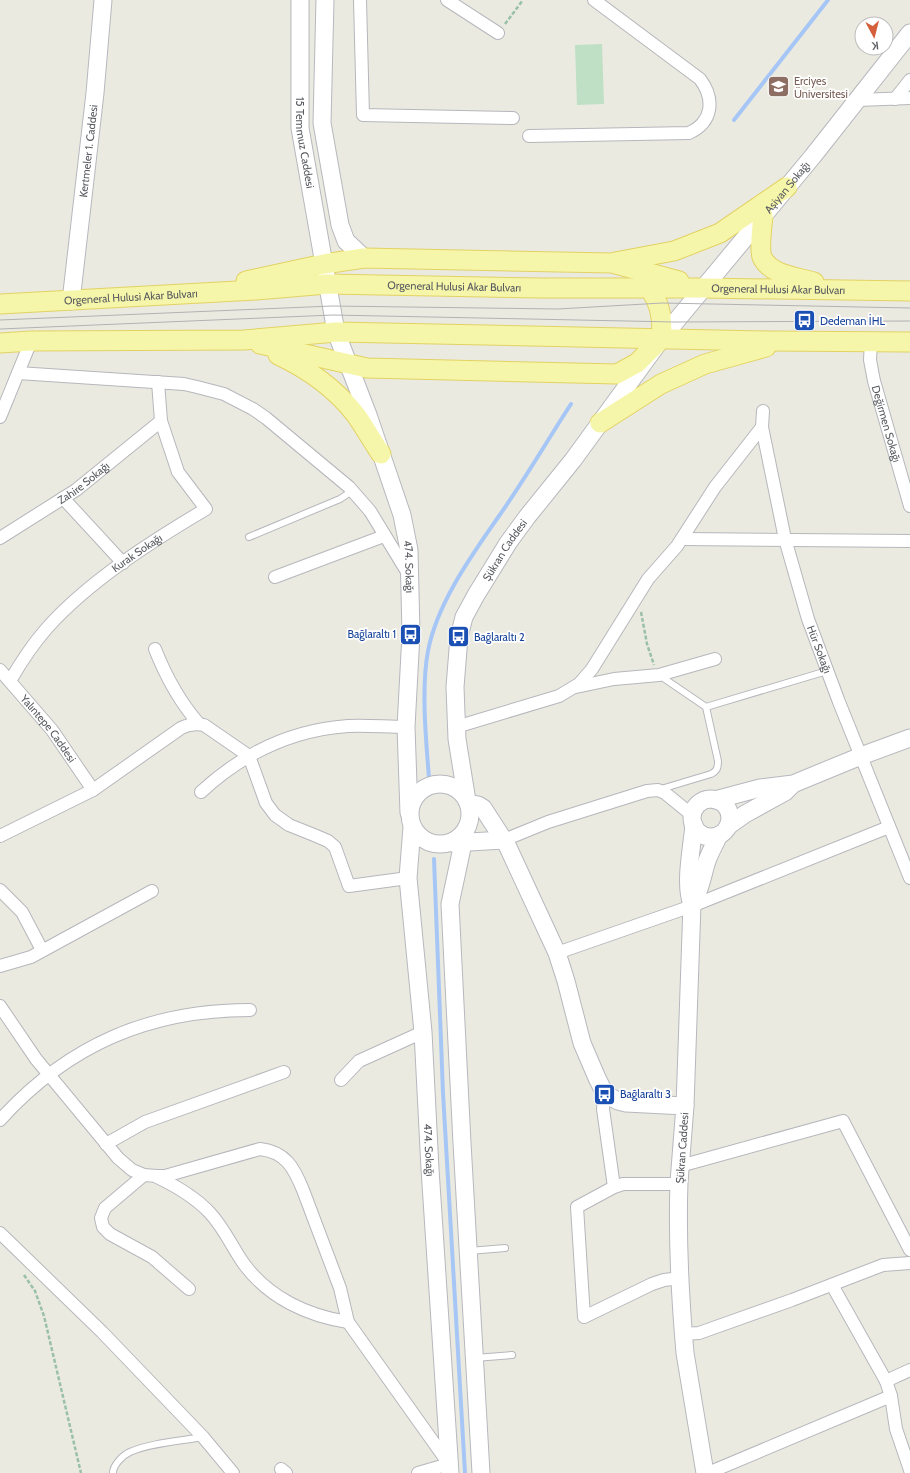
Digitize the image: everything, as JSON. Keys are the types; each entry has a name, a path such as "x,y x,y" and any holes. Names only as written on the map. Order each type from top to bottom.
{"main road":[{"path":"186,294 324,264 364,258 612,263 674,251 720,232 787,187"},
{"path":"763,216 761,242 762,256 771,267 783,274 846,290"},
{"path":"612,263 703,288"},
{"name":"Orgeneral Hulusi Akar Bulvarı","path":"0,304 71,302 328,284 541,288 703,288 910,291"},
{"path":"244,340 367,368 617,374 638,363 662,338 662,317 654,295 649,288"},
{"path":"0,343 31,341 244,340 336,332 910,342"},
{"path":"244,340 297,364 328,385 356,415 381,454"},
{"path":"600,423 661,384 705,364 752,350 795,341"}],"street":[{"name":"Kertmeler 1. Caddesi","path":"71,302 95,93 103,0"},
{"name":"15 Temmuz Caddesi","path":"300,0 300,128 336,332"},
{"name":"15 Temmuz Caddesi","path":"325,0 322,123 340,225 346,241 364,258"},
{"path":"360,0 363,115 513,118"},
{"path":"447,0 498,33"},
{"path":"529,136 689,133 699,127 706,118 710,106 710,99 705,86 700,79 594,0"},
{"name":"Aşiyan Sokağı","path":"662,338 858,100 910,33"},
{"path":"895,99 910,80"},
{"path":"858,100 910,98"},
{"name":"474. Sokağı","path":"336,332 402,515 409,550 411,634 406,727 411,820 408,878 423,1032 430,1169 450,1468"},
{"name":"Şükran Caddesi","path":"468,802 461,766 456,727 455,687 459,638 464,616 508,543 600,423 662,338"},
{"path":"0,417 31,341"},
{"name":"Değirmen Sokağı","path":"871,342 870,360 874,381 910,506"},
{"path":"18,373 184,384 211,390 238,401 266,418 352,491 370,511 410,577"},
{"path":"158,382 161,421"},
{"name":"Hür Sokağı","path":"763,411 762,427 785,539 808,619 827,672 910,878"},
{"name":"Zahire Sokağı","path":"0,538 76,490 161,421"},
{"name":"Kurak Sokağı","path":"10,680 34,644 62,612 122,563 172,529 206,509 178,472 161,421"},
{"path":"456,727 559,696 576,687 586,678 622,622 640,589 657,567 677,546 715,487 762,427"},
{"path":"62,498 122,563"},
{"path":"274,577 384,536"},
{"path":"682,539 910,541"},
{"path":"155,649 171,686 188,712 198,724"},
{"path":"576,687 614,679 659,675 715,659"},
{"name":"Yalıntepe Caddesi","path":"0,670 52,730 92,790"},
{"path":"0,836 92,790 181,728 187,725 198,724 204,725 249,756 263,796 270,809 278,818 289,825 328,841 335,847 350,886 408,878"},
{"path":"201,792 226,771 249,756 271,744 289,737 327,728 370,726 406,727"},
{"path":"685,1106 692,905 689,896 688,884 695,809 702,802 708,800 715,800 760,788 793,784 910,738"},
{"path":"481,1473 450,904 460,838 470,815 468,802 458,790 444,784 430,785 423,788 413,799 411,820 422,839 435,844 460,838 504,840 548,822 647,791 658,790 665,793 693,820 697,831 703,835 713,837 724,831 745,814 785,792 793,784"},
{"path":"692,905 701,886 707,860 724,831 730,816 724,804 715,800"},
{"path":"468,802 483,808 504,840 557,953 582,1043 589,1062 605,1094 603,1109 614,1186"},
{"path":"557,953 692,905 889,828"},
{"path":"0,890 22,912 42,950"},
{"path":"0,966 30,957 152,891"},
{"path":"0,1006 21,1038 49,1074 124,1165 132,1170 144,1175 169,1175 260,1149 273,1151 284,1158 292,1168 303,1190 340,1288 348,1322 450,1468 418,1473"},
{"path":"0,1120 49,1074 66,1062 102,1042 141,1026 163,1020 199,1013 228,1010 250,1010"},
{"path":"341,1080 359,1060 423,1032"},
{"path":"106,1144 145,1122 284,1072"},
{"name":"Şükran Caddesi","path":"605,1094 618,1101 626,1103 685,1106 679,1184 680,1278 683,1334 705,1473"},
{"path":"680,1166 843,1121 910,1250"},
{"path":"144,1175 105,1208 102,1213 102,1223 110,1234 152,1257 189,1289"},
{"path":"157,1176 183,1191 209,1212 219,1224 245,1265 255,1277 275,1294 300,1309 316,1315 348,1322"},
{"path":"679,1184 623,1184 614,1186 577,1207 584,1317 652,1284 664,1280 680,1278"},
{"path":"0,1233 102,1332 203,1437 234,1473"},
{"path":"683,1334 699,1333 883,1265 910,1263"},
{"path":"832,1285 886,1381 891,1396 896,1429 910,1470"},
{"path":"886,1381 910,1370"},
{"path":"708,1473 891,1396"}],"lane":[{"path":"249,537 340,498 352,491"},
{"path":"706,707 827,672"},
{"path":"658,790 711,774 716,772 718,768 718,761 706,707 659,675"},
{"path":"468,1251 505,1248"},
{"path":"474,1358 512,1355"},
{"path":"113,1473 113,1470 118,1462 129,1452 150,1446 203,1437"}],"path":[{"path":"498,33 522,0"},
{"path":"640,589 641,609 647,644 651,659 659,675"},
{"path":"23,1274 34,1291 44,1316 81,1473"}],"green space":[{"path":"602,44 604,104 577,105 575,45"}],"waterway":[{"path":"734,120 828,0"},
{"path":"429,778 424,697 428,651 439,615 447,597 467,563 518,488 571,404"},
{"path":"434,859 443,1093 465,1473"}],"tram line":[{"path":"0,320 332,306 558,309 662,303 910,308"},
{"path":"0,329 333,315 675,322 910,321"}],"place":[{"name":"Erciyes Üniversitesi","path":"778,87"},
{"name":"Dedeman İHL","path":"805,321"},
{"name":"Bağlaraltı 1","path":"411,634"},
{"name":"Bağlaraltı 2","path":"459,637"},
{"name":"Bağlaraltı 3","path":"605,1094"}]}
